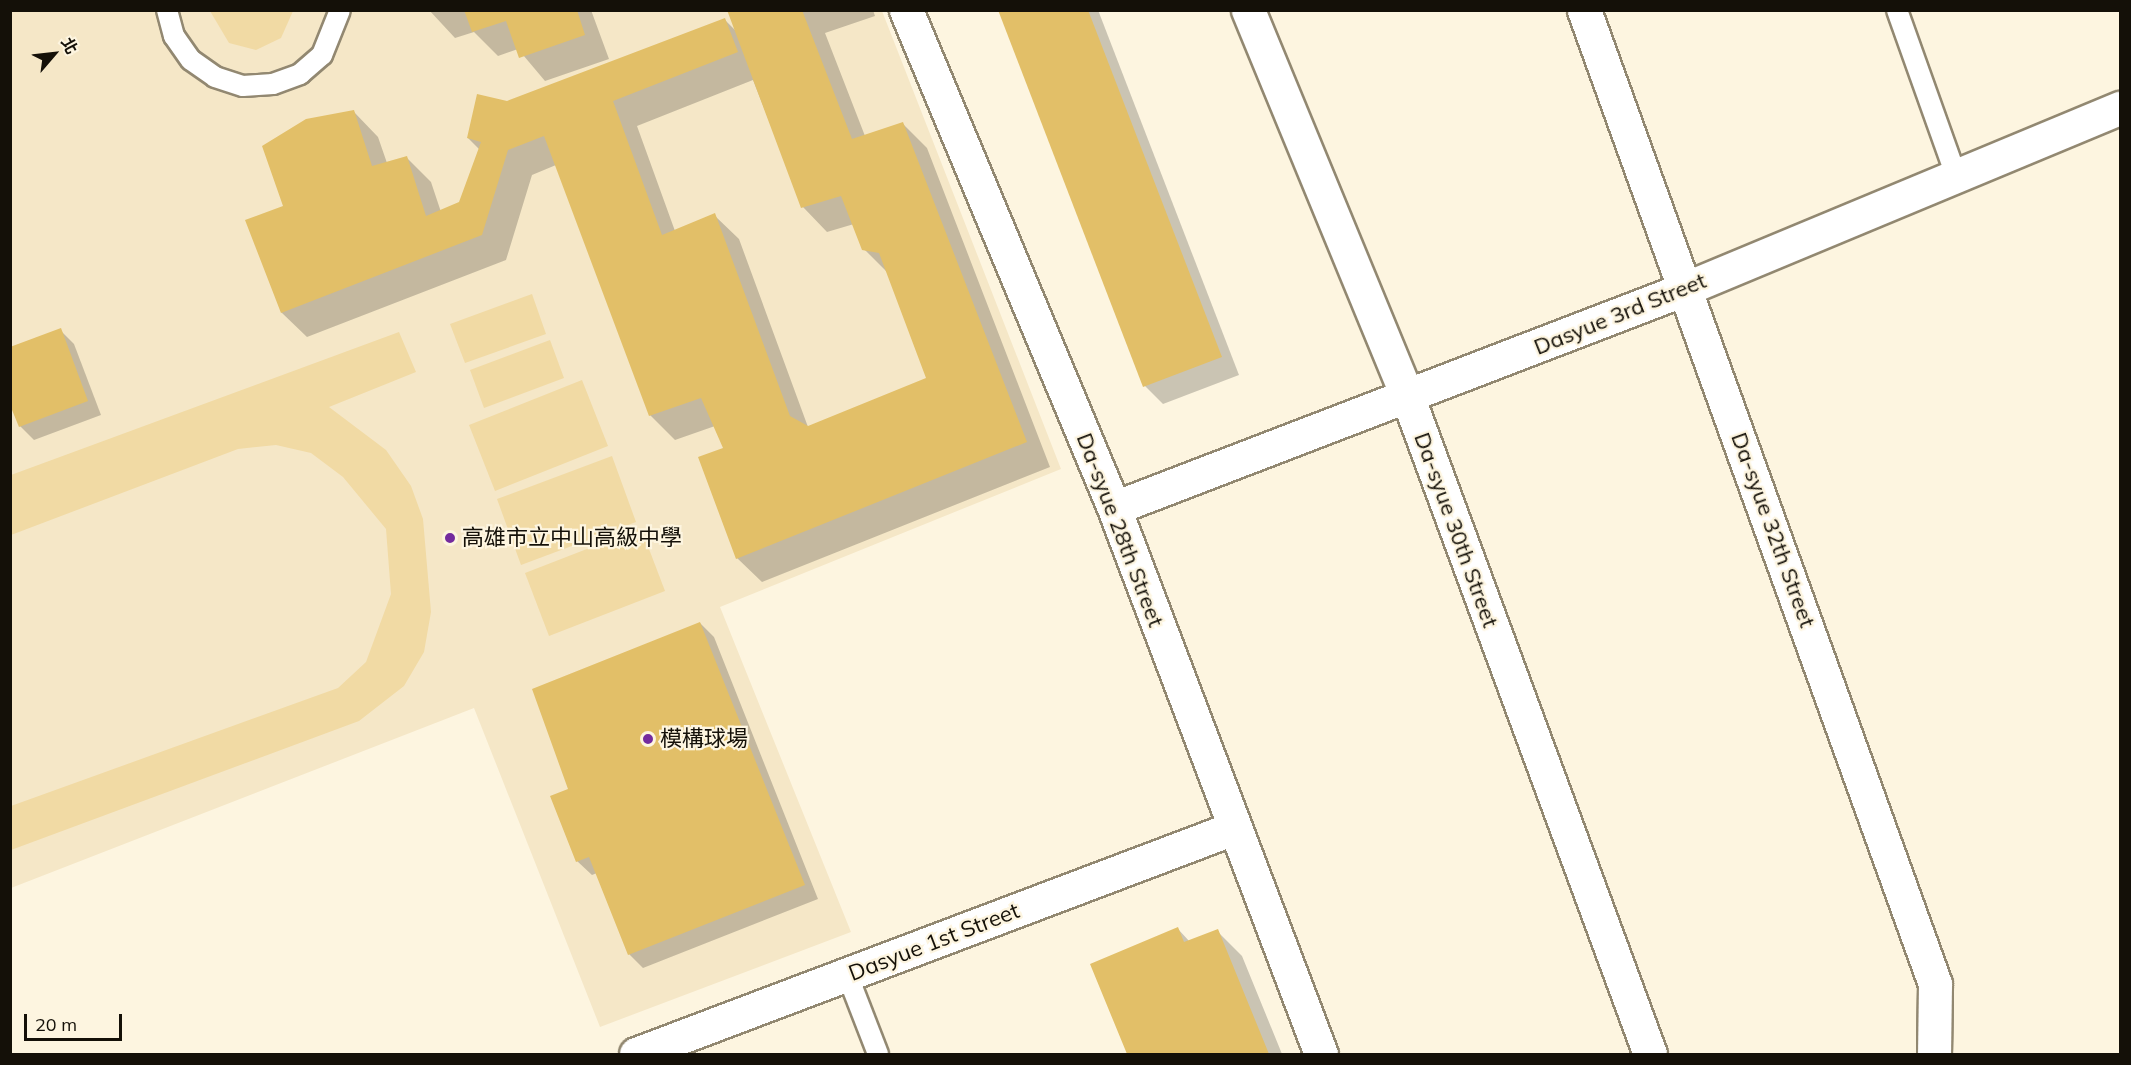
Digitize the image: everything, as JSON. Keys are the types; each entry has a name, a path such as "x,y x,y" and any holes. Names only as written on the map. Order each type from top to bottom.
{"street":[{"name":"Da-syue 28th Street","path":"906,10 1114,508 1231,829 1321,1054"},
{"name":"Da-syue 30th Street","path":"1248,10 1408,398 1650,1054"},
{"name":"Da-syue 32th Street","path":"1584,10 1687,288 1935,984 1934,1054"},
{"name":"Dasyue 3rd Street","path":"1114,508 1408,398 1687,288 2121,108"},
{"name":"Dasyue 1st Street","path":"636,1054 1231,829"}],"lane":[{"path":"167,10 174,36 191,60 215,77 243,86 273,84 300,74 322,55 340,10"},
{"path":"1897,10 1956,176"},
{"path":"847,975 878,1054"}],"shaded area":[{"name":"高雄市立中山高級中學","path":"11,11 882,11 1061,469 720,607 851,932 600,1027 474,708 11,888"},
{"path":"210,11 293,11 281,38 256,50 229,43"},
{"path":"532,294 546,334 465,363 450,324"},
{"path":"399,332 416,372 329,407 386,450 411,486 423,519 431,612 424,652 404,686 359,721 11,850 11,806 338,688 366,662 391,594 386,529 343,477 311,453 276,445 238,449 11,535 11,475"},
{"path":"550,340 564,378 484,408 470,370"},
{"path":"582,380 608,446 495,491 469,425"},
{"path":"612,456 636,522 521,565 497,499"},
{"path":"641,528 665,591 549,636 525,573"}],"building":[{"path":"464,10 577,10 585,35 519,58 506,21 472,32"},
{"path":"727,10 802,10 852,139 903,122 1027,442 736,559 698,457 723,448 701,398 649,416 544,136 508,150 482,235 281,313 245,220 283,206 262,146 306,119 354,110 372,166 407,156 426,216 459,202 481,142 467,138 477,94 507,101 725,18 738,52 613,101 662,235 715,213 790,416 808,426 926,378 879,253 862,250 841,196 801,208"},
{"path":"998,10 1088,10 1222,357 1143,387"},
{"path":"61,328 88,401 19,427 10,405 10,347"},
{"name":"模構球場","path":"700,622 805,885 628,955 589,857 576,862 550,796 568,789 532,689"},
{"path":"1178,927 1184,942 1218,929 1269,1054 1127,1054 1090,964"}],"place":[{"name":"高雄市立中山高級中學","path":"450,538"},
{"name":"模構球場","path":"648,739"}]}
